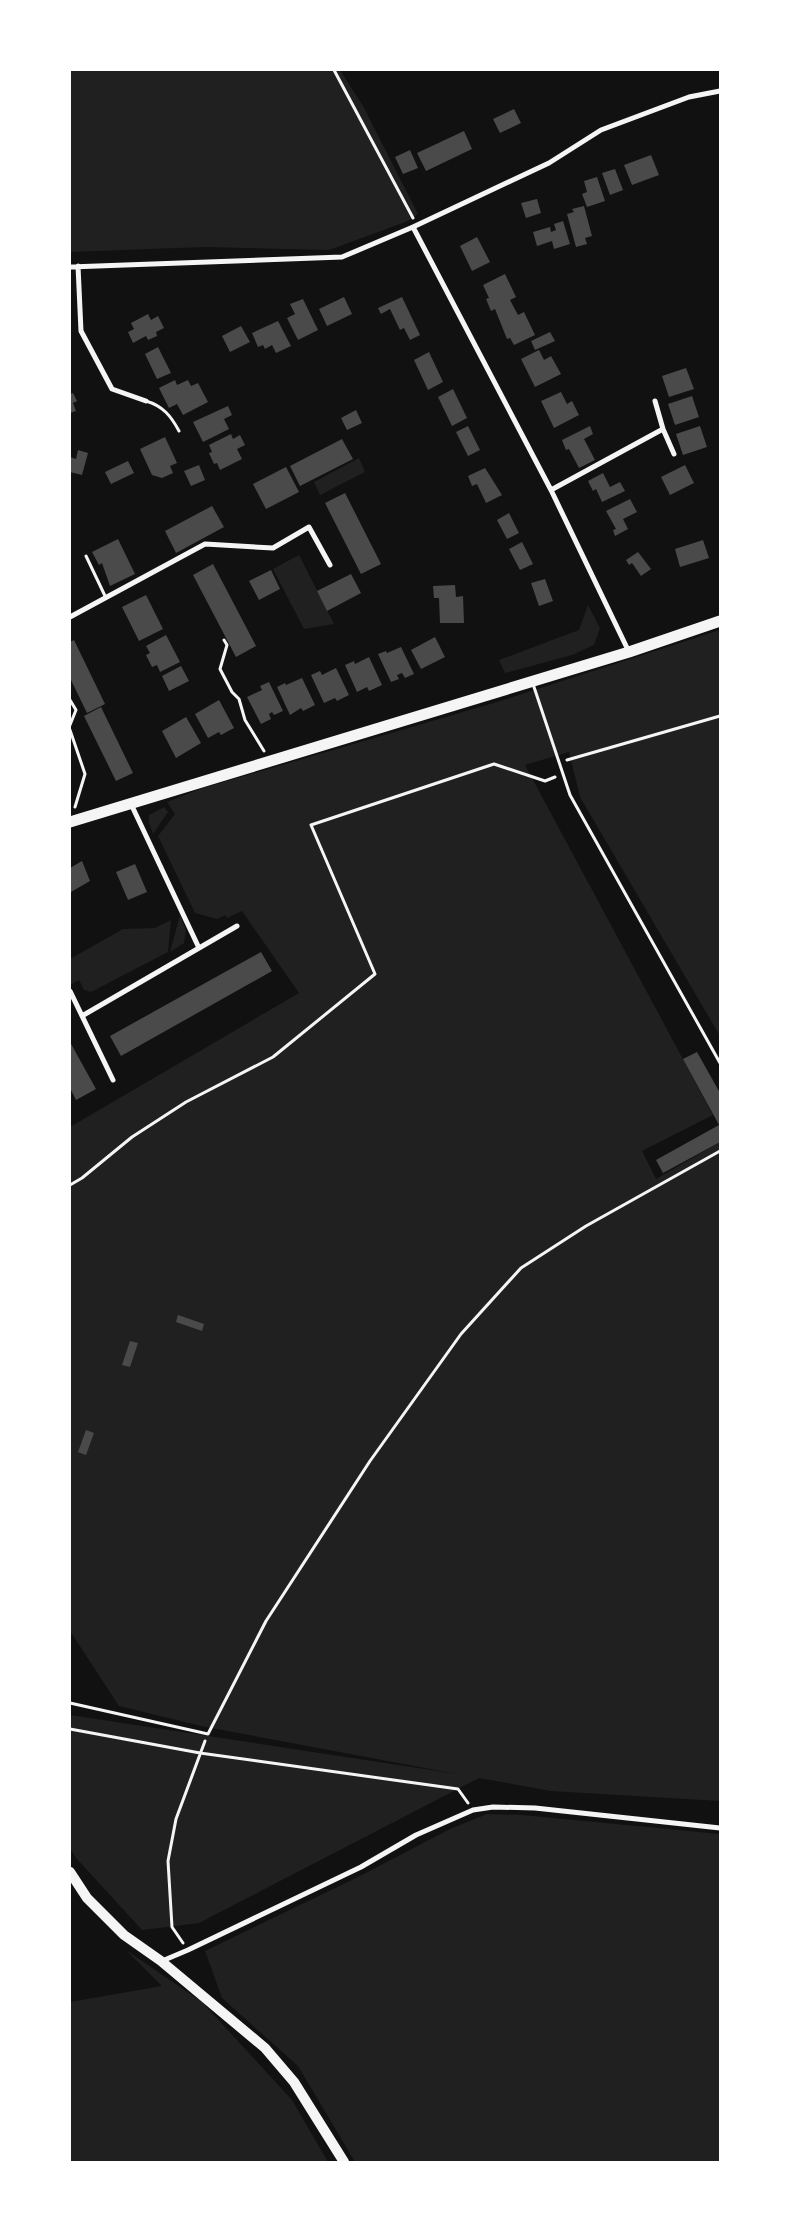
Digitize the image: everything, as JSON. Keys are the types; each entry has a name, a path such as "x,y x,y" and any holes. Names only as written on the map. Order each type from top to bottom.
{"main road":[{"path":"71,822 629,652 720,621"},
{"path":"70,1872 87,1898 124,1935 161,1961 265,2048 294,2082 344,2162"}],"street":[{"path":"70,268 78,266 342,256 415,226 548,164 601,130 689,97 720,91"},
{"path":"415,226 551,490 629,652"},
{"path":"78,266 81,331 112,389 146,401"},
{"path":"655,401 663,429 674,454"},
{"path":"551,490 663,429"},
{"path":"70,617 205,544 272,548 309,527 330,565"},
{"path":"131,804 199,948"},
{"path":"82,1016 236,926"},
{"path":"70,991 113,1080"},
{"path":"161,1961 362,1867 416,1835 473,1810 493,1806 535,1808 720,1828"}],"lane":[{"path":"146,401 162,408 171,416 179,431"},
{"path":"86,556 106,598"},
{"path":"532,680 570,795 720,1063"},
{"path":"70,1703 208,1734 266,1621 370,1461 461,1334 520,1268 586,1226 720,1151"}],"path":[{"path":"334,70 415,226"},
{"path":"224,640 227,645 221,660 220,669 232,692 239,699 245,720 271,762"},
{"path":"70,700 76,710 70,725"},
{"path":"559,763 720,716"},
{"path":"70,730 85,774 71,822"},
{"path":"70,1185 82,1178 132,1137 186,1102 273,1057 375,974 311,825 494,764 545,781 562,774"},
{"path":"70,1729 200,1753 458,1789 473,1810"},
{"path":"188,1950 172,1927 168,1861 176,1819 208,1734"}],"shaded area":[{"path":"70,70 340,70 363,106 418,214 408,221 329,250 204,247 70,252"},
{"path":"359,458 365,472 320,495 314,482"},
{"path":"299,555 334,624 304,629 273,569"},
{"path":"588,605 600,628 594,645 572,655 505,673 499,660 579,630"},
{"path":"720,630 720,1036 580,797 569,752 525,765 713,1115 642,1151 656,1179 720,1142 720,1801 551,1791 479,1778 199,1923 142,1930 76,1858 70,1848 70,1715 457,1774 201,1726 119,1706 70,1631 70,1127 299,993 242,911 227,918 225,915 217,919 195,913 158,836 175,814 167,802 200,789 497,702"},
{"path":"164,807 168,812 153,834 149,823 149,815"},
{"path":"180,915 186,931 184,943 170,952"},
{"path":"171,920 168,952 91,992 84,990 79,980 70,985 70,959 123,929 155,928"},
{"path":"487,1814 522,1815 720,1834 720,2162 355,2162 298,2066 222,1998 205,1951 358,1877 450,1829"},
{"path":"126,1950 202,2002 292,2100 328,2162 70,2162 70,2002 162,1986"}],"building":[{"path":"514,109 521,123 500,133 493,119"},
{"path":"464,131 472,149 426,171 417,153"},
{"path":"410,150 418,168 403,174 395,157"},
{"path":"651,155 659,175 632,185 624,165"},
{"path":"615,169 623,190 610,195 602,173"},
{"path":"597,177 605,201 587,207 582,194 587,192 584,181"},
{"path":"537,199 541,213 526,218 521,203"},
{"path":"584,206 592,236 585,238 587,244 576,247 567,214 574,212 572,209"},
{"path":"563,221 570,244 554,249 552,241 537,246 533,232 550,227 551,232 556,230 554,224"},
{"path":"477,237 490,262 472,271 460,246"},
{"path":"505,274 516,297 510,300 518,315 524,312 535,335 514,345 510,338 507,339 495,309 491,311 486,299 489,298 483,285"},
{"path":"344,297 352,314 327,326 319,309"},
{"path":"402,297 420,335 410,340 404,328 400,330 390,309 381,314 378,308"},
{"path":"303,299 318,330 298,340 287,318 295,314 290,304"},
{"path":"148,314 151,320 158,316 164,328 156,332 157,336 148,340 146,336 133,343 128,332 134,329 131,323"},
{"path":"278,321 291,346 276,353 272,345 265,349 263,345 258,347 252,333"},
{"path":"241,326 250,342 230,352 222,336"},
{"path":"550,332 555,341 535,350 531,341"},
{"path":"158,347 171,373 157,379 145,354"},
{"path":"539,350 544,360 551,356 561,374 535,387 521,359"},
{"path":"429,352 443,382 428,390 414,360"},
{"path":"686,368 694,389 669,397 662,376"},
{"path":"175,380 177,385 188,380 191,386 198,383 208,402 183,415 177,404 169,408 159,388"},
{"path":"453,389 467,418 452,426 438,397"},
{"path":"561,392 567,404 572,401 579,415 554,428 541,401"},
{"path":"73,393 77,401 73,403 76,411 70,413 70,394"},
{"path":"692,396 699,417 675,425 668,404"},
{"path":"228,406 232,415 224,419 229,429 203,442 193,422"},
{"path":"356,410 362,423 347,430 341,418"},
{"path":"468,426 480,450 468,456 456,432"},
{"path":"590,426 593,434 584,439 595,460 579,468 569,449 566,450 562,440"},
{"path":"700,426 707,447 683,455 676,434"},
{"path":"231,434 233,439 240,435 245,445 237,449 242,459 220,470 217,463 214,464 209,453 212,452 209,445"},
{"path":"165,437 177,463 170,466 173,473 162,478 152,475 140,449"},
{"path":"342,439 353,459 300,486 290,466"},
{"path":"78,450 88,453 82,475 70,472 70,457 76,459"},
{"path":"128,461 134,473 111,484 105,472"},
{"path":"199,465 205,480 191,486 184,471"},
{"path":"685,465 694,483 670,495 661,477"},
{"path":"286,467 299,492 266,509 253,484"},
{"path":"485,468 502,495 486,503 477,484 472,486 468,476"},
{"path":"603,473 610,487 620,482 625,491 602,502 596,489 593,491 588,481"},
{"path":"345,493 381,564 361,574 325,503"},
{"path":"630,499 637,512 623,519 628,529 615,536 613,530 616,529 606,511"},
{"path":"212,506 224,527 176,553 165,531"},
{"path":"509,513 519,533 507,539 497,520"},
{"path":"118,539 135,574 110,586 102,563 99,565 92,552"},
{"path":"703,540 709,558 680,567 675,549"},
{"path":"522,542 533,564 520,570 509,549"},
{"path":"638,552 651,569 641,576 632,563 629,565 626,560"},
{"path":"213,564 256,646 236,657 193,575"},
{"path":"271,570 280,589 259,600 249,581"},
{"path":"351,574 361,593 327,611 317,591"},
{"path":"545,579 553,601 539,606 531,583"},
{"path":"455,585 456,597 463,596 464,623 440,623 439,598 434,598 433,586"},
{"path":"146,595 163,629 139,641 122,607"},
{"path":"166,635 180,662 160,672 157,665 152,667 146,655 150,653 146,646"},
{"path":"435,637 445,657 421,669 411,650"},
{"path":"74,640 105,704 87,713 70,678 70,642"},
{"path":"401,647 414,674 405,678 402,673 397,675 399,679 391,682 378,654 386,651 387,653"},
{"path":"369,657 382,685 369,691 367,687 357,692 345,665 354,661 355,664"},
{"path":"181,666 189,681 169,691 162,676"},
{"path":"336,668 349,695 337,701 335,698 324,703 311,675 320,671 322,675"},
{"path":"302,678 315,705 303,711 301,708 290,715 277,687"},
{"path":"269,682 283,711 274,715 272,712 269,714 271,719 261,724 247,697 262,690 260,686"},
{"path":"219,700 234,728 221,735 219,732 208,738 195,714"},
{"path":"101,707 133,773 116,781 84,716"},
{"path":"186,717 201,743 176,758 162,731"},
{"path":"82,861 90,881 71,892 70,868"},
{"path":"135,864 147,892 128,900 116,872"},
{"path":"261,952 272,971 121,1056 110,1036"},
{"path":"70,1042 96,1089 76,1100 70,1088"},
{"path":"697,1052 720,1093 720,1142 663,1173 656,1160 719,1125 683,1059"},
{"path":"178,1315 204,1324 202,1331 176,1322"},
{"path":"130,1341 138,1343 130,1367 122,1365"},
{"path":"86,1430 94,1433 86,1455 78,1452"}]}
